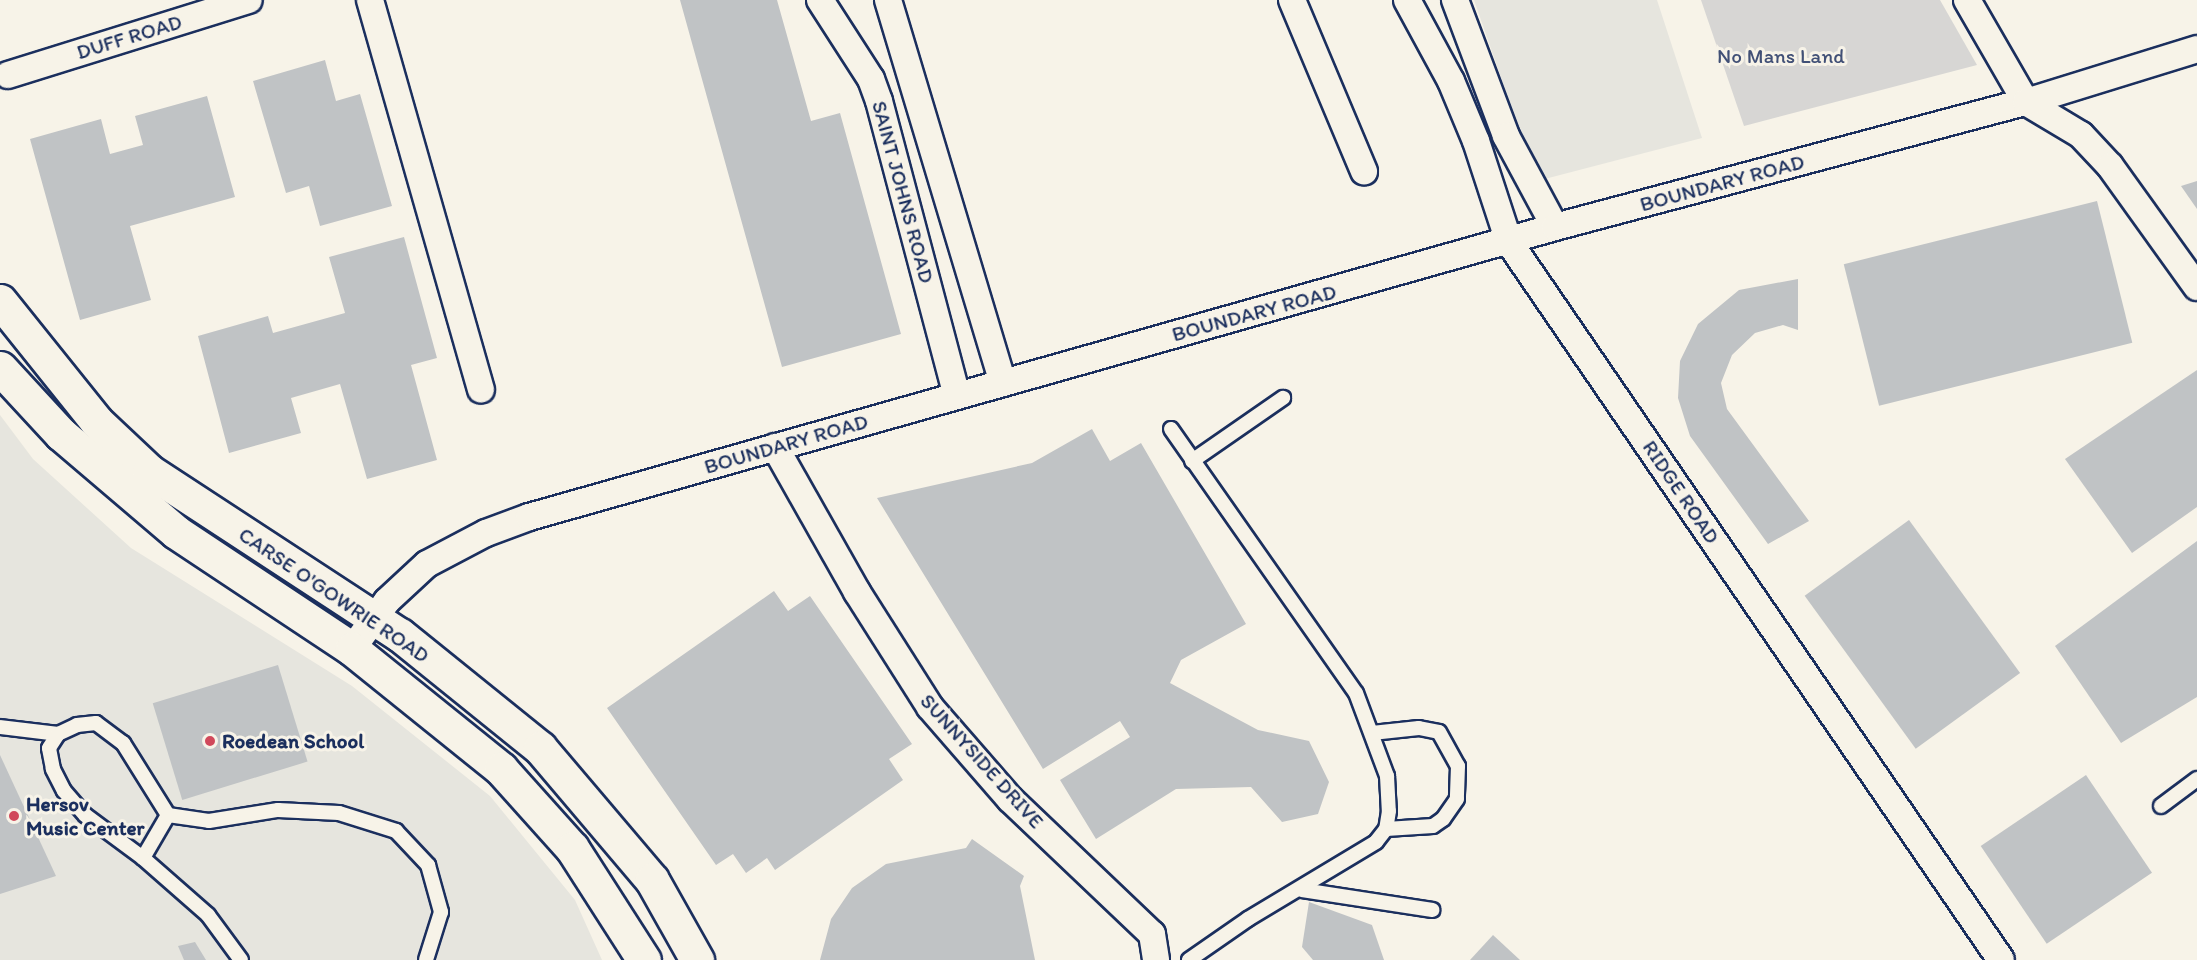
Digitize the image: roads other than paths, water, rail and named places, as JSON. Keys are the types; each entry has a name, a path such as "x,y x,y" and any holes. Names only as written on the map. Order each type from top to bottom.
{"main road":[{"name":"CARSE O'GOWRIE ROAD","path":"0,300 96,421 149,471 375,618 540,748 652,880 698,960"},
{"name":"CARSE O'GOWRIE ROAD","path":"0,368 61,434 176,532 352,649 501,769 572,848 644,960"}],"street":[{"name":"DUFF ROAD","path":"8,75 249,0"},
{"path":"370,0 481,389"},
{"name":"SAINT JOHNS ROAD","path":"820,0 871,79 879,101 957,396"},
{"name":"SAINT JOHNS ROAD","path":"888,0 1003,383"},
{"path":"1292,0 1364,171"},
{"name":"RIDGE ROAD","path":"1407,0 1456,90 1509,242 2001,960"},
{"path":"1455,0 1506,136 1555,227"},
{"path":"1967,0 2026,102 2081,135 2110,166 2197,287"},
{"name":"BOUNDARY ROAD","path":"352,649 375,618 427,564 486,533 529,517 1509,242 1555,227 2026,102 2197,50"},
{"name":"SUNNYSIDE DRIVE","path":"775,447 857,592 930,707 1011,799 1152,934 1156,960"}],"lane":[{"path":"1192,461 1283,398"},
{"path":"1171,429 1356,693 1387,776 1386,830 1376,842 1302,890 1248,919 1190,960"},
{"path":"241,960 208,915 143,858 85,815 64,791 53,769 49,748 58,734 77,725 96,723 123,743 168,815 209,821 278,810 339,813 396,831 428,865 441,912 426,960"},
{"path":"0,727 58,734"},
{"path":"1372,733 1419,728 1439,732 1458,766 1457,799 1443,819 1432,826 1386,830"},
{"path":"2161,806 2197,779"},
{"path":"143,858 168,815"},
{"path":"1302,890 1432,910"}],"place":[{"name":"Roedean School","path":"210,741"},
{"name":"Hersov Music Center","path":"14,816"}],"park label":[{"name":"No Mans Land","path":"1781,56"}]}
